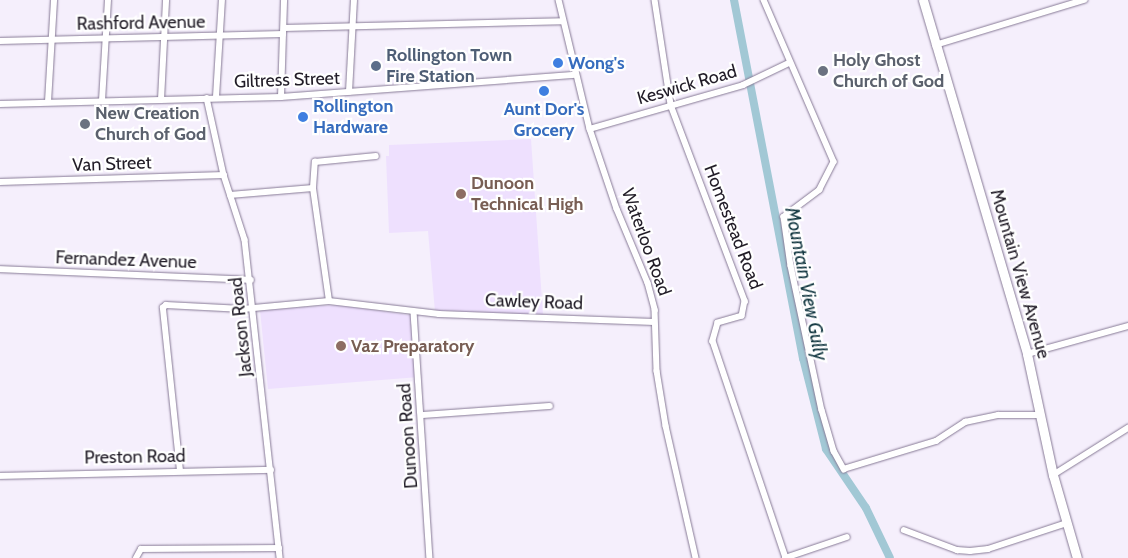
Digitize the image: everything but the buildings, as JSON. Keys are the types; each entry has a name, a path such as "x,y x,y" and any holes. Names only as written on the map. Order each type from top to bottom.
{"main road":[{"name":"Mountain View Avenue","path":"923,0 1027,354 1053,475 1077,558"}],"street":[{"path":"48,102 54,0"},
{"path":"102,101 108,0"},
{"path":"160,100 166,0"},
{"path":"216,97 222,0"},
{"path":"281,97 284,0"},
{"path":"349,92 354,0"},
{"name":"Waterloo Road","path":"558,0 575,75 590,129 617,209 648,283 654,322 656,371 666,426 696,558"},
{"name":"Homestead Road","path":"655,0 671,105 745,301 742,316 718,323 713,341 786,558"},
{"path":"764,0 789,63 834,162 820,190 789,211 784,217 791,266 824,418 834,451 844,468 936,441 965,422 998,415 1040,415"},
{"path":"935,45 1084,0"},
{"name":"Rashford Avenue","path":"0,41 220,36 352,24 563,21"},
{"name":"Keswick Road","path":"590,129 743,85 789,63"},
{"name":"Giltress Street","path":"0,104 216,97 281,97 575,75"},
{"name":"Jackson Road","path":"207,98 224,175 245,240 251,280 280,558"},
{"path":"329,301 314,188 315,162 376,156"},
{"name":"Van Street","path":"0,182 224,175"},
{"path":"230,195 314,188"},
{"name":"Fernandez Avenue","path":"0,269 251,280"},
{"name":"Cawley Road","path":"180,471 164,306 254,309 329,301 414,312 654,322"},
{"name":"Dunoon Road","path":"414,312 430,558"},
{"path":"1027,354 1128,326"},
{"path":"422,415 550,406"},
{"path":"1053,475 1128,428"},
{"name":"Preston Road","path":"0,476 271,470"},
{"path":"904,530 957,550 970,551 988,548 1067,523"},
{"path":"786,558 847,537"},
{"path":"136,558 141,549 279,548"}],"shaded area":[{"name":"Dunoon Technical High","path":"531,139 543,315 435,312 428,231 389,233 386,156 389,156 389,145"},
{"name":"Vaz Preparatory","path":"338,305 415,316 419,377 268,389 260,310"}],"waterway":[{"name":"Mountain View Gully","path":"734,0 803,358 826,449 866,508 890,558"}],"place":[{"name":"Wong's","path":"558,63"},
{"name":"Rollington Town Fire Station","path":"376,66"},
{"name":"Holy Ghost Church of God","path":"823,71"},
{"name":"Aunt Dor's Grocery","path":"544,91"},
{"name":"Rollington Hardware","path":"303,117"},
{"name":"New Creation Church of God","path":"85,124"},
{"name":"Dunoon Technical High","path":"461,194"},
{"name":"Vaz Preparatory","path":"341,346"}]}
